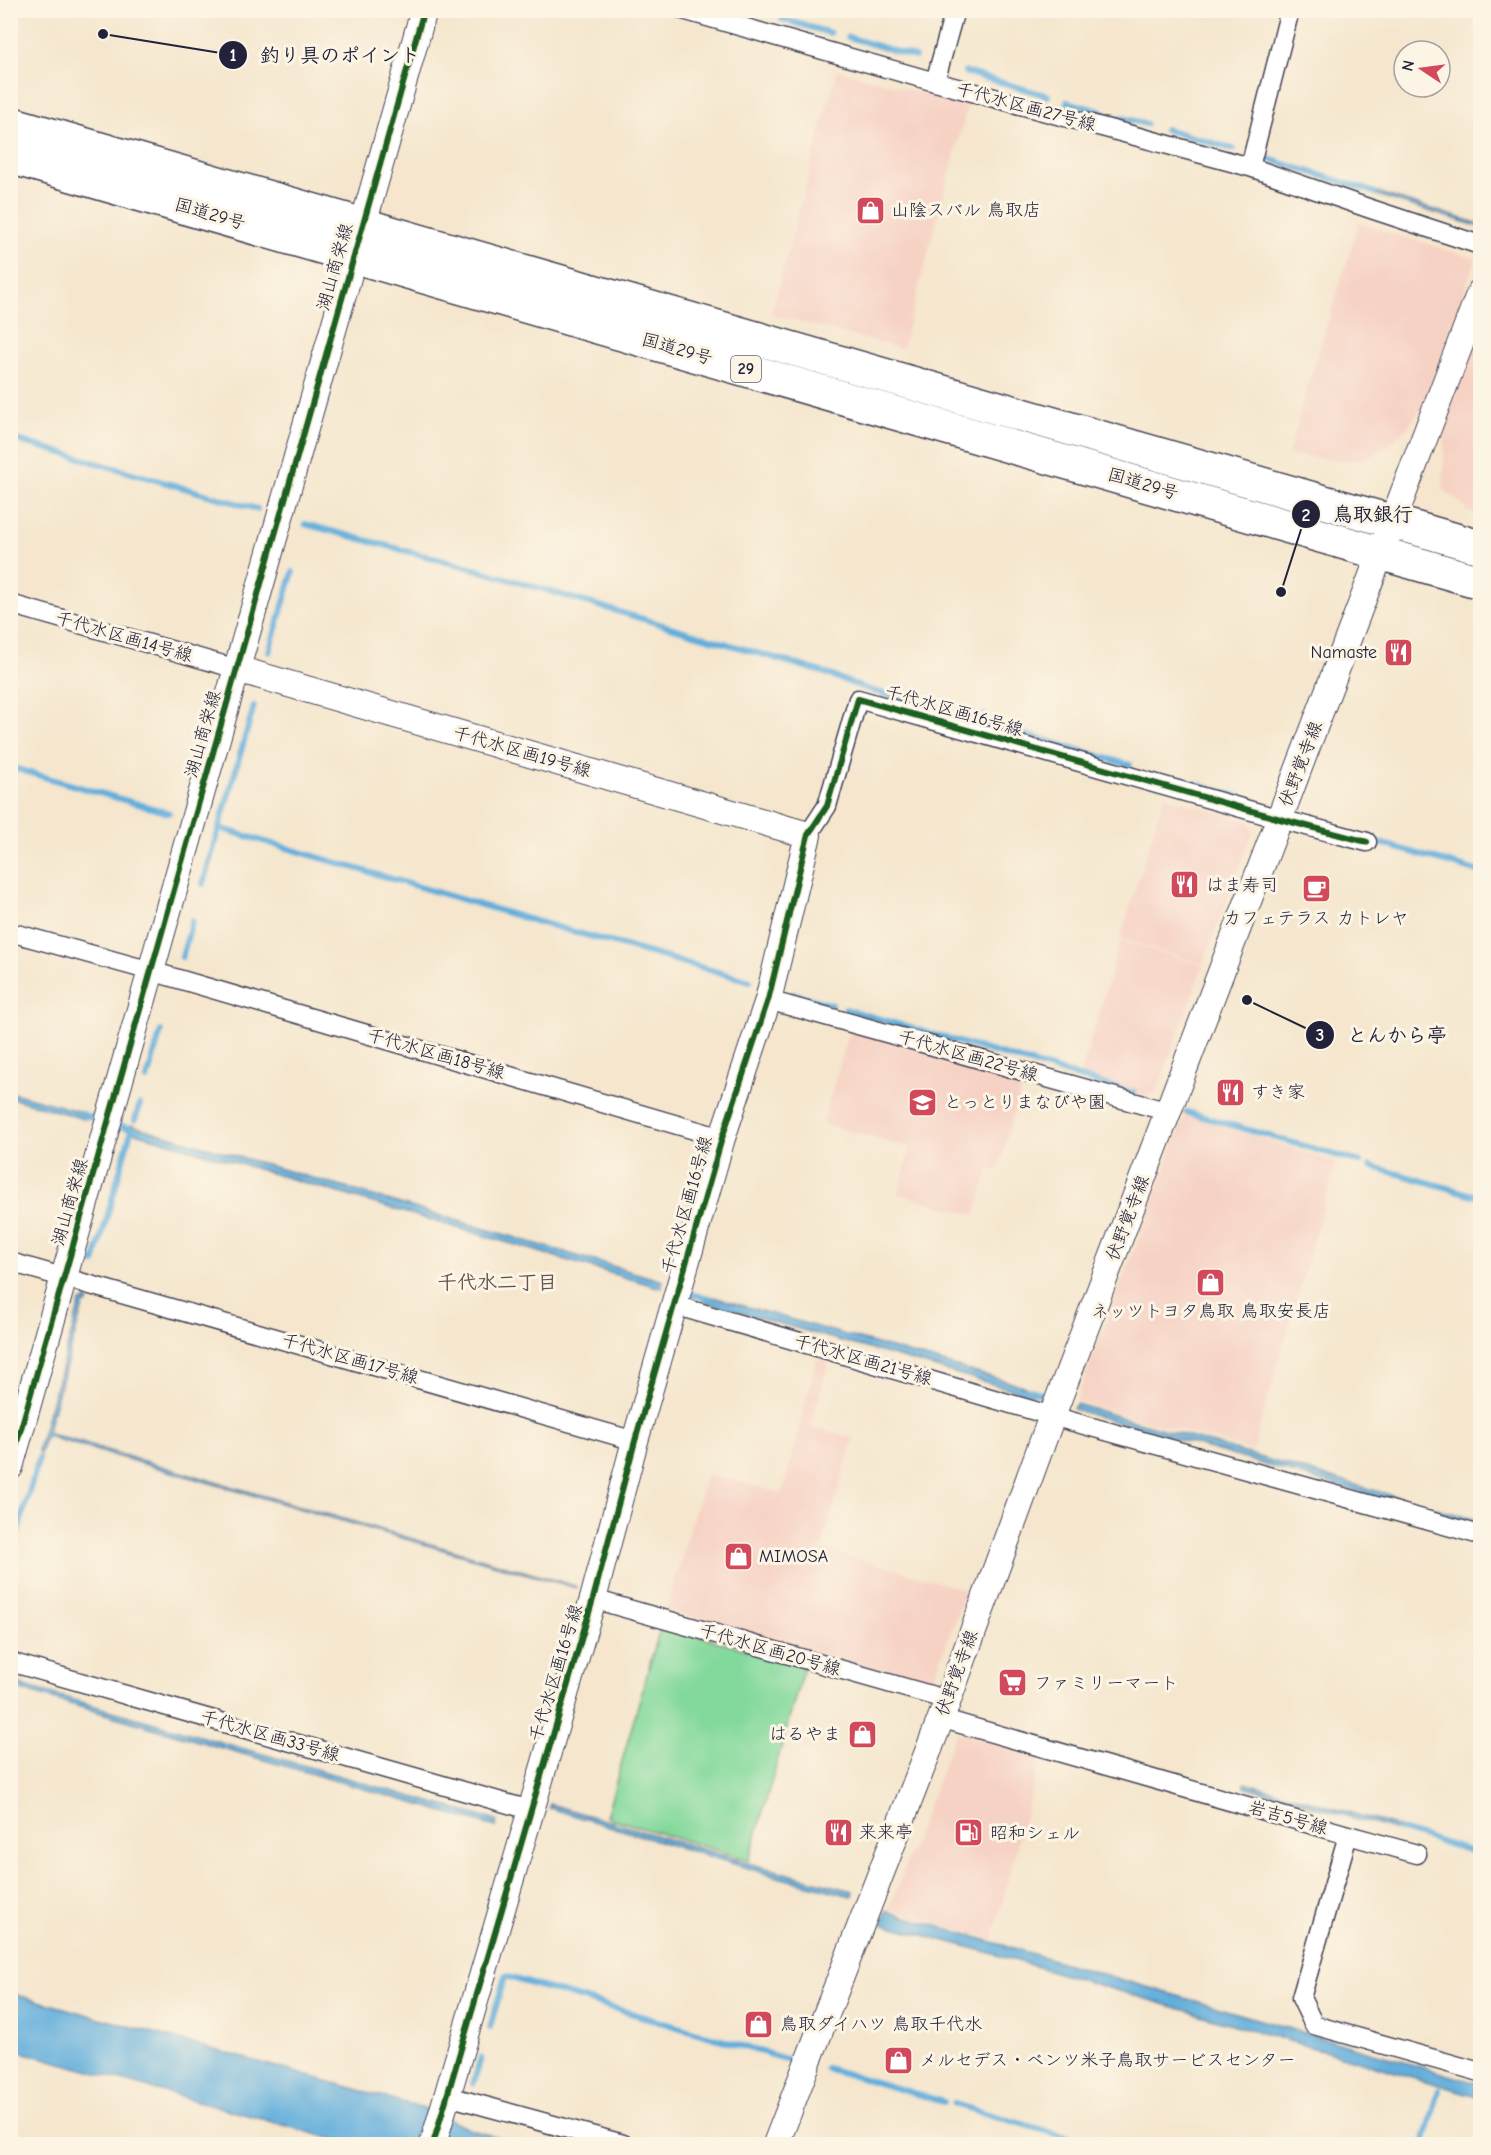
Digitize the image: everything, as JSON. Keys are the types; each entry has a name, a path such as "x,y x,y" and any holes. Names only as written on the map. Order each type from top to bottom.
{"highway":[{"name":"国道29号","path":"10,123 1480,547"},
{"name":"国道29号","path":"10,157 1480,582"}],"street":[{"name":"湖山商栄線","path":"10,1467 424,10"},
{"name":"千代水区画27号線","path":"683,10 935,82 1250,167 1480,245"},
{"path":"935,82 955,10"},
{"path":"1250,167 1290,10"},
{"name":"伏野覚寺線","path":"776,2145 944,1709 1052,1416 1480,292"},
{"name":"千代水区画14号線","path":"10,604 237,669"},
{"name":"千代水区画19号線","path":"237,669 808,835"},
{"name":"千代水区画16号線","path":"433,2145 593,1599 635,1441 722,1138 768,1000 808,835 827,806 858,699 1280,819"},
{"path":"1280,819 1367,842"},
{"name":"千代水区画18号線","path":"10,932 151,970 722,1138"},
{"name":"千代水区画22号線","path":"768,1000 1169,1112"},
{"name":"千代水区画17号線","path":"10,1262 635,1441"},
{"name":"千代水区画21号線","path":"674,1305 1052,1416 1480,1535"},
{"name":"千代水区画20号線","path":"593,1599 944,1709"},
{"name":"千代水区画33号線","path":"10,1662 530,1810"},
{"name":"岩吉5号線","path":"944,1709 1348,1834 1301,1998 1314,2025 1480,2072"},
{"path":"1348,1834 1417,1854"},
{"path":"448,2096 623,2145"}],"shaded area":[{"name":"山陰スバル 鳥取店","path":"837,70 968,105 902,349 771,314"},
{"path":"1359,223 1476,259 1422,408 1406,429 1386,447 1366,458 1348,461 1288,455 1309,381"},
{"path":"1480,328 1480,515 1465,511 1467,508 1443,489 1445,424"},
{"name":"はま寿司","path":"1164,796 1250,821 1253,831 1203,964 1120,939"},
{"path":"1120,941 1203,965 1157,1092 1142,1097 1079,1079"},
{"name":"とっとりまなびや園","path":"850,1031 1023,1081 998,1171 989,1169 975,1215 898,1194 910,1148 822,1124"},
{"name":"ネッツトヨタ鳥取 鳥取安長店","path":"1185,1115 1336,1162 1253,1451 1076,1401"},
{"path":"817,1358 829,1361 811,1427 854,1438 821,1548 966,1590 934,1677 919,1684 797,1646 666,1610 706,1474 782,1493"},
{"name":"昭和シェル","path":"956,1732 1040,1758 993,1939 889,1909"}],"green space":[{"path":"661,1625 804,1667 749,1860 606,1817"}],"water":[{"path":"1367,189 1480,224 1480,227 1367,192"},
{"path":"10,1092 85,1113 84,1119 11,1098"},
{"path":"131,1125 663,1281 661,1288 129,1131"},
{"path":"706,1295 1034,1389 1032,1395 704,1302"},
{"path":"87,1299 89,1302 83,1306 47,1433 576,1586 576,1588 46,1436 40,1454 38,1450 80,1303"},
{"path":"1076,1404 1480,1521 1480,1527 1073,1409"},
{"path":"11,1682 497,1821 496,1827 11,1687"},
{"path":"1244,1782 1406,1829 1405,1833 1244,1786"},
{"path":"550,1804 755,1865 853,1891 852,1896 774,1876 549,1808"},
{"path":"886,1911 1480,2084 1480,2097 983,1951 882,1924"},
{"path":"10,1993 424,2108 471,2130 524,2144 351,2144 11,2049"}],"waterway":[{"path":"753,10 763,13"},
{"path":"782,19 830,33"},
{"path":"848,37 915,57"},
{"path":"965,72 1048,96"},
{"path":"1067,102 1103,112"},
{"path":"1122,118 1146,124"},
{"path":"1165,129 1233,149"},
{"path":"1269,159 1374,192"},
{"path":"10,438 257,509"},
{"path":"305,524 478,570 822,672 870,690 943,711"},
{"path":"269,652 293,572"},
{"path":"203,884 254,706"},
{"path":"963,711 981,717 985,715"},
{"path":"964,717 1130,765"},
{"path":"10,767 169,813"},
{"path":"1177,779 1253,801"},
{"path":"219,828 528,919 750,981"},
{"path":"1371,837 1373,841 1480,872"},
{"path":"182,957 192,921"},
{"path":"793,994 832,1005"},
{"path":"845,1009 1134,1093"},
{"path":"147,1079 161,1031"},
{"path":"135,1120 140,1104"},
{"path":"1186,1112 1360,1162"},
{"path":"79,1114 101,1120"},
{"path":"114,1124 136,1130"},
{"path":"94,1263 130,1135"},
{"path":"1370,1166 1480,1197"},
{"path":"683,1292 711,1299"},
{"path":"1027,1390 1051,1397"},
{"path":"10,1558 39,1458"},
{"path":"1398,1829 1480,1854"},
{"path":"490,2027 505,1976 789,2060"},
{"path":"473,2084 481,2058"},
{"path":"826,2068 944,2102"},
{"path":"1424,2144 1439,2090"},
{"path":"954,2104 1090,2144"}],"cycle path":[{"path":"10,1467 424,10"},
{"path":"433,2144 593,1599 635,1441 722,1138 768,1000 808,835 827,806 858,699 1367,842"}],"place":[{"name":"釣り具のポイント","path":"103,34"},
{"name":"山陰スバル 鳥取店","path":"870,210"},
{"name":"鳥取銀行","path":"1281,592"},
{"name":"Namaste","path":"1398,652"},
{"name":"はま寿司","path":"1185,885"},
{"name":"カフェテラス カトレヤ","path":"1316,889"},
{"name":"とんから亭","path":"1247,1000"},
{"name":"すき家","path":"1230,1092"},
{"name":"とっとりまなびや園","path":"923,1102"},
{"name":"ネッツトヨタ鳥取 鳥取安長店","path":"1211,1282"},
{"name":"MIMOSA","path":"738,1556"},
{"name":"ファミリーマート","path":"1013,1683"},
{"name":"はるやま","path":"862,1734"},
{"name":"来来亭","path":"838,1832"},
{"name":"昭和シェル","path":"969,1833"},
{"name":"鳥取ダイハツ 鳥取千代水","path":"759,2024"},
{"name":"メルセデス・ベンツ米子鳥取サービスセンター","path":"898,2060"}],"district":[{"name":"千代水二丁目","path":"497,1282"}]}
